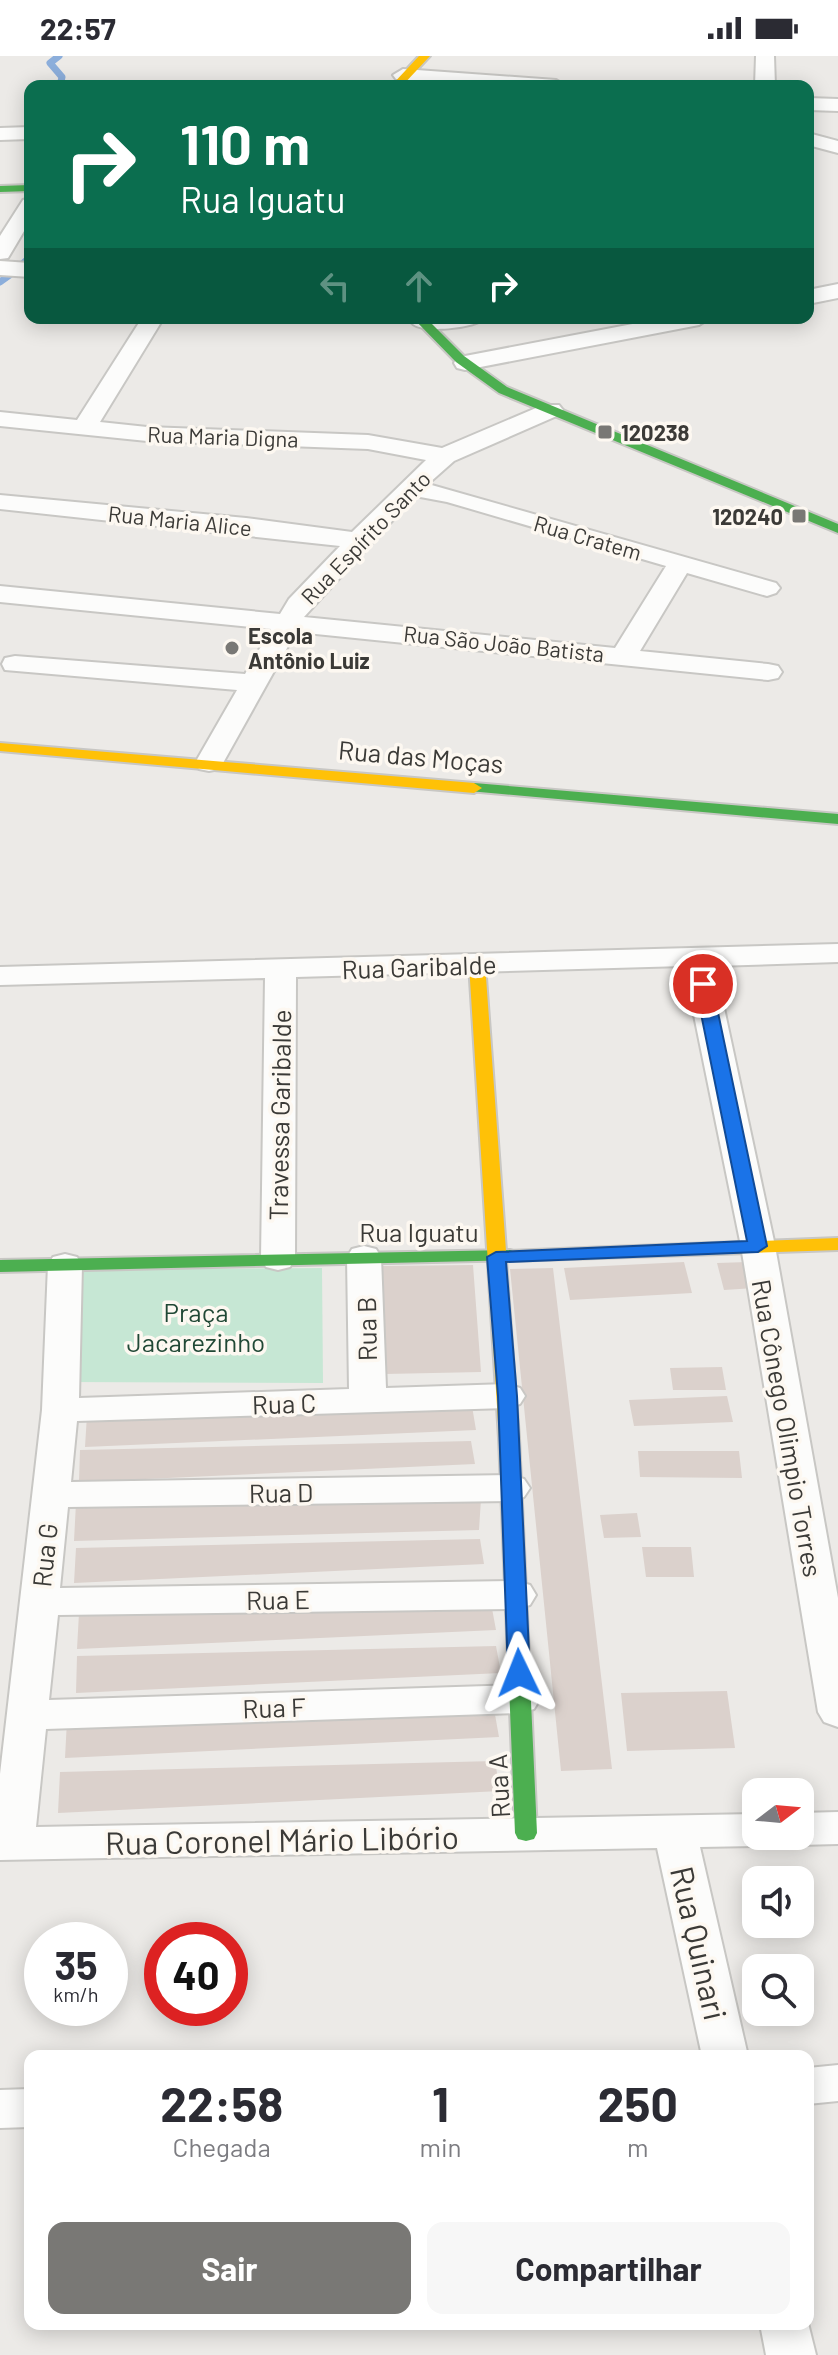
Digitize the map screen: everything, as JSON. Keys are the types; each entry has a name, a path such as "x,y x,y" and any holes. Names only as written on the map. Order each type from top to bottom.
{"street":[{"path":"400,80 425,56"},
{"path":"765,56 765,80"},
{"path":"814,104 838,105"},
{"path":"0,134 24,133"},
{"path":"814,141 838,147"},
{"path":"0,189 24,188"},
{"path":"0,253 24,214"},
{"path":"0,268 24,270"},
{"path":"814,296 838,291"},
{"path":"84,428 149,324"},
{"path":"425,324 465,363 503,390 838,529"},
{"path":"465,363 668,324"},
{"name":"Rua Espírito Santo","path":"209,763 298,605 409,487 445,456 551,410"},
{"name":"Rua Maria Digna","path":"0,419 174,436 368,442 445,456"},
{"name":"Rua Cratem","path":"409,487 452,496 767,588"},
{"name":"Rua Maria Alice","path":"0,502 246,526 360,541"},
{"path":"624,655 680,564"},
{"name":"Rua São João Batista","path":"0,594 768,672"},
{"path":"15,664 253,683"},
{"name":"Rua das Moças","path":"0,747 838,819"},
{"name":"Rua Garibalde","path":"0,976 838,953"},
{"name":"Rua Cônego Olimpio Torres","path":"697,955 758,1246 838,1712"},
{"name":"Rua A","path":"477,964 507,1396 526,1833"},
{"name":"Travessa Garibalde","path":"278,1259 281,970"},
{"name":"Rua Iguatu","path":"0,1266 496,1257 838,1244"},
{"name":"Rua B","path":"364,1257 368,1400"},
{"name":"Rua G","path":"6,1844 27,1715 60,1410 65,1265"},
{"name":"Rua C","path":"60,1410 507,1396"},
{"name":"Rua D","path":"51,1495 511,1488"},
{"name":"Rua E","path":"39,1602 516,1595"},
{"name":"Rua F","path":"27,1715 520,1699"},
{"path":"814,1829 838,1828"},
{"name":"Rua Coronel Mário Libório","path":"6,1844 742,1830"},
{"name":"Rua Quinari","path":"675,1831 724,2050"},
{"path":"814,2085 838,2083"},
{"path":"0,2109 24,2108"},
{"path":"785,2330 791,2355"}],"green space":[{"name":"Praça Jacarezinho","path":"322,1268 323,1383 66,1382 75,1270"}],"building":[{"path":"684,1262 692,1293 570,1300 564,1268"},
{"path":"748,1262 755,1288 724,1290 717,1263"},
{"path":"473,1265 481,1372 385,1374 382,1266"},
{"path":"553,1268 612,1769 561,1771 510,1269"},
{"path":"722,1367 726,1390 673,1390 670,1368"},
{"path":"727,1396 733,1422 634,1426 629,1400"},
{"path":"472,1406 476,1430 85,1447 87,1415"},
{"path":"471,1441 475,1464 79,1482 80,1450"},
{"path":"638,1451 739,1451 742,1478 640,1477"},
{"path":"481,1499 479,1530 74,1541 76,1503"},
{"path":"637,1513 641,1537 604,1538 600,1515"},
{"path":"480,1539 484,1564 74,1583 76,1548"},
{"path":"642,1547 691,1547 694,1577 646,1577"},
{"path":"491,1603 496,1630 77,1649 79,1613"},
{"path":"496,1646 501,1673 76,1693 77,1656"},
{"path":"727,1691 735,1748 627,1751 621,1693"},
{"path":"494,1709 499,1737 65,1758 67,1720"},
{"path":"495,1761 500,1791 58,1813 60,1772"}],"waterway":[{"path":"59,56 50,63 61,80"},
{"path":"20,266 24,262"},
{"path":"0,282 14,272"}],"traffic: fast":[{"path":"0,189 24,188"},
{"path":"425,324 460,359 503,390 838,529"},
{"path":"474,788 838,819"},
{"path":"0,1266 510,1256"},
{"path":"509,1438 526,1833"}],"traffic: slow":[{"path":"402,80 425,56"},
{"path":"0,747 474,788"},
{"path":"477,964 509,1438"},
{"path":"510,1256 838,1244"}],"place":[{"name":"120238","path":"605,432"},
{"name":"120240","path":"799,516"},
{"name":"Escola Antônio Luiz","path":"232,648"}],"route":[{"path":"519,1673 507,1396 496,1257 758,1246 703,984"}]}
